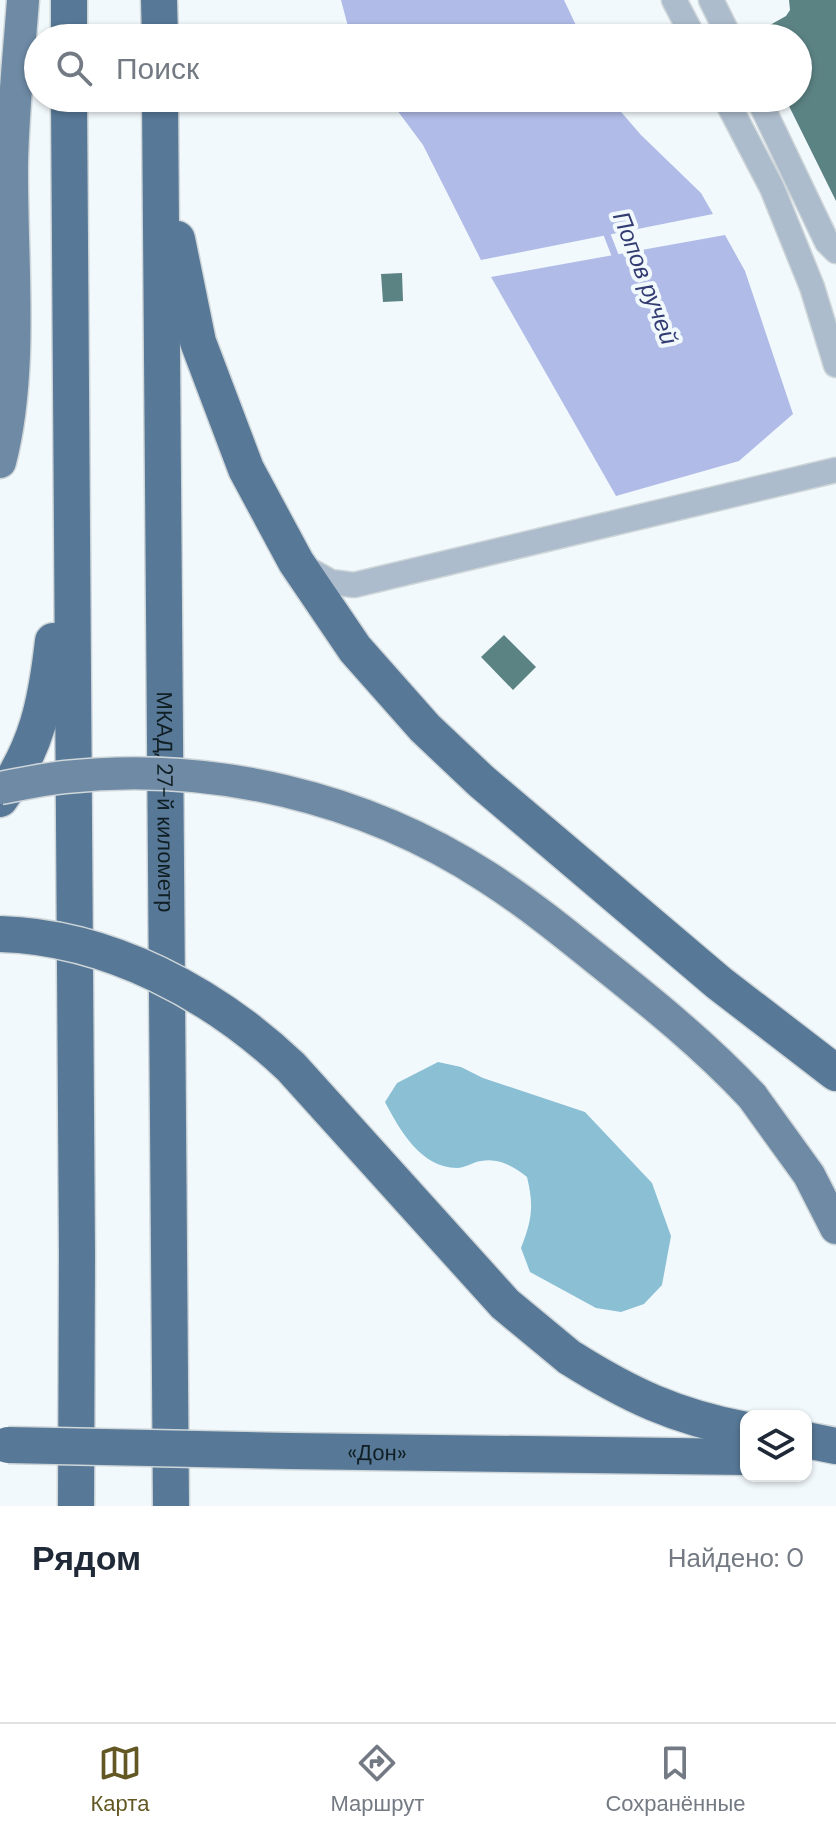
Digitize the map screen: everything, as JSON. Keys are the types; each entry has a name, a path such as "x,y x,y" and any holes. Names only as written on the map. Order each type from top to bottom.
{"highway":[{"path":"69,0 69,24"},
{"path":"159,0 160,24"},
{"path":"69,112 76,1506"},
{"name":"МКАД, 27-й километр","path":"160,112 171,1506"},
{"path":"161,112 179,249 198,342 246,469 296,562 355,649 425,728 481,781 719,983 836,1073"},
{"path":"0,799 21,768 47,696 71,497"},
{"path":"0,934 46,940 137,965 207,1001 257,1035 291,1067 505,1304 569,1357 643,1400 682,1415 740,1429"},
{"path":"812,1441 836,1446"},
{"name":"«Дон»","path":"4,1445 740,1457"},
{"path":"812,1458 836,1458"}],"main road":[{"path":"0,462 8,432 13,388 12,161 23,0"},
{"path":"0,788 64,777 115,773 217,778 285,791 397,828 485,876 539,912 684,1028 752,1096 809,1175 836,1228"}],"street":[{"path":"674,0 687,24"},
{"path":"711,0 723,24"},
{"path":"732,112 772,188 812,287 836,365"},
{"path":"765,112 827,242 836,251"},
{"path":"296,562 331,582 354,585 836,470"}],"shaded area":[{"path":"438,1062 461,1067 483,1078 585,1112 652,1183 671,1236 662,1285 644,1304 621,1312 596,1308 530,1272 521,1248 530,1221 531,1196 527,1177 506,1164 488,1160 460,1168 444,1166 422,1154 413,1145 385,1102 397,1083"}],"water":[{"path":"341,0 564,0 575,24 347,24"},
{"path":"398,112 621,112 701,193 713,214 481,260 423,145"},
{"path":"725,235 745,271 793,414 739,461 616,496 491,277"}],"building":[{"path":"789,0 836,0 836,201 792,112 812,112 812,24 772,24 790,10"},
{"path":"402,273 403,301 383,302 381,274"},
{"path":"504,635 536,667 513,690 481,657"}],"waterway":[{"name":"Попов ручей","path":"604,227 617,260"}]}
